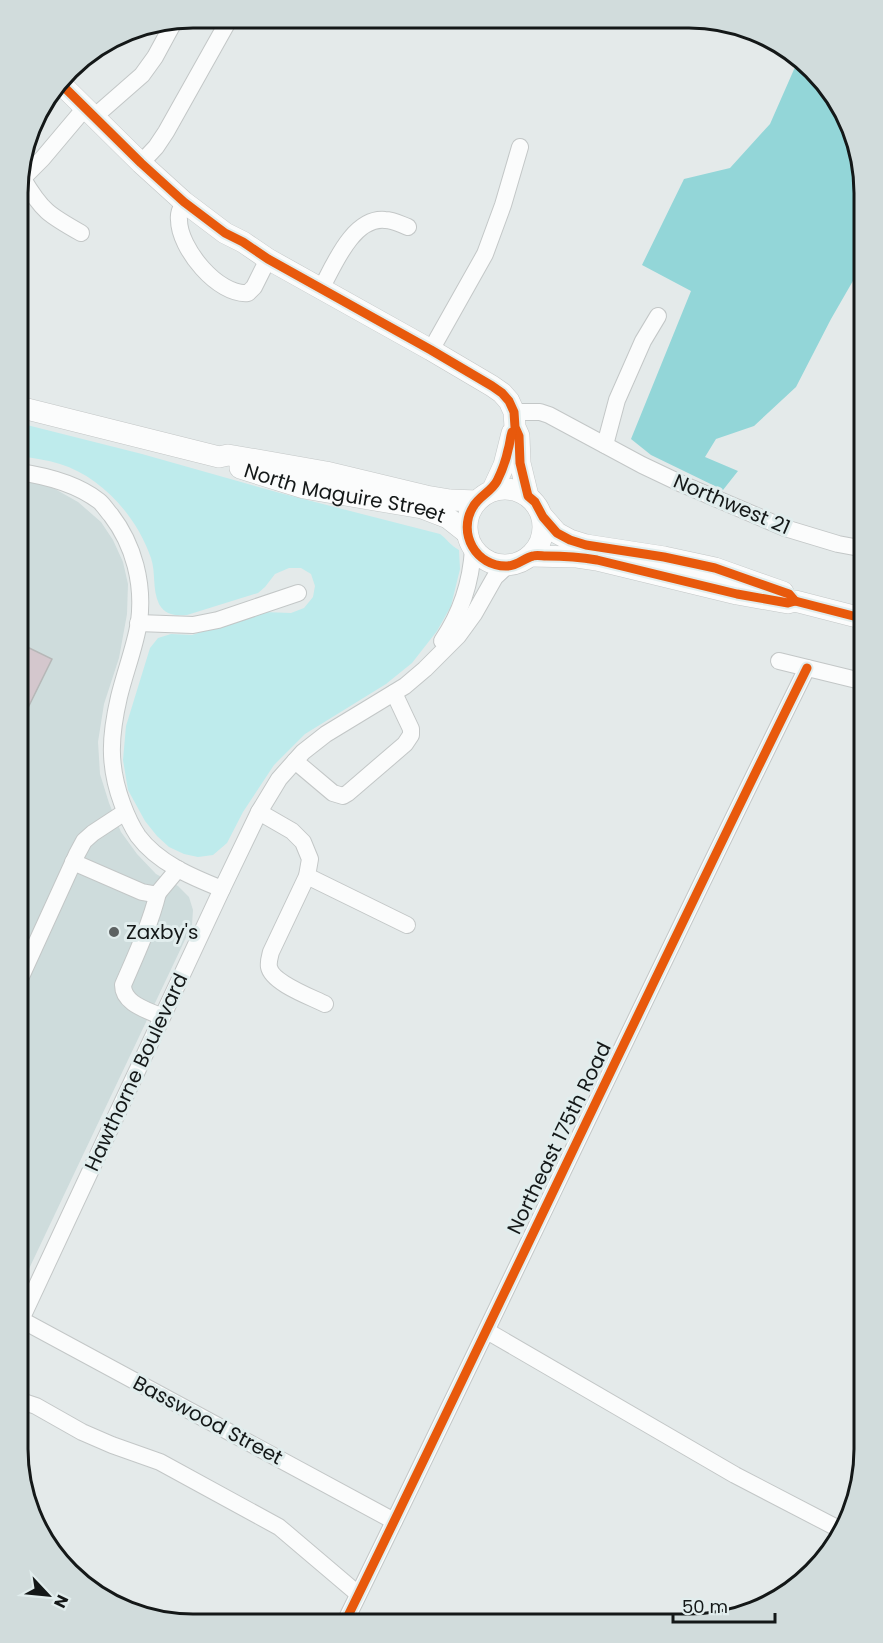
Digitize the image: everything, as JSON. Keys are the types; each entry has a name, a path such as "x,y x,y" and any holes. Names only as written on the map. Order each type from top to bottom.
{"main road":[{"path":"66,89 184,202 225,233 492,386 509,401 519,436 520,462 528,496"},
{"name":"North Maguire Street","path":"28,410 219,457 228,455 326,472 426,496 450,500 484,496"},
{"path":"514,420 499,478 471,509 468,517 470,541 486,561 507,566 523,561 531,556 541,543 543,517"},
{"name":"North Maguire Street","path":"219,457 225,463 304,488 407,504 429,510 448,518 470,541"},
{"path":"484,496 509,490 528,496 535,502 543,517 557,533 570,540 586,545 715,567 789,594 795,601"},
{"path":"531,556 597,560 737,594 788,603 795,601 854,616"}],"street":[{"path":"141,163 166,132 224,28"},
{"path":"30,172 89,112 142,75 169,30"},
{"path":"431,350 485,254 503,205 520,147"},
{"path":"28,191 52,217 81,233"},
{"path":"184,202 178,221 184,243 201,268 215,280 236,292 248,293 254,287 268,259"},
{"path":"321,289 340,252 361,228 383,219 408,227"},
{"path":"605,445 617,400 643,341 658,316"},
{"name":"Northwest 21","path":"514,420 540,412 549,415 682,484 785,528 854,547"},
{"path":"28,474 43,476 82,490 101,502 117,523 129,545 137,570 140,602 138,623 120,696 112,742 112,764 117,788 125,812 138,836 178,869 222,889"},
{"name":"Hawthorne Boulevard","path":"439,654 441,643 450,630 464,600 472,569 470,541"},
{"name":"Hawthorne Boulevard","path":"28,1302 222,889 259,812 279,779 303,752 326,734 394,693 448,648 474,614 495,577 507,566"},
{"path":"138,623 193,625 218,620 298,593"},
{"path":"779,661 854,679"},
{"name":"Northeast 175th Road","path":"349,1614 807,668"},
{"path":"295,761 333,793 343,796 348,793 405,744 411,735 411,729 394,693"},
{"path":"28,961 84,841 125,812"},
{"path":"259,812 292,831 303,842 310,860 308,876 271,952 268,965 272,974 280,982 325,1004"},
{"path":"73,862 142,892 158,893"},
{"path":"162,1017 129,1000 123,991 123,985 147,929 158,893 178,869"},
{"path":"308,876 407,925"},
{"name":"Basswood Street","path":"28,1326 394,1521"},
{"path":"487,1331 735,1474 835,1527"},
{"path":"28,1403 82,1432 160,1462 279,1527 358,1594"}],"shaded area":[{"path":"795,67 827,102 849,151 854,194 854,279 796,387 754,426 716,439 705,457 738,471 723,490 651,455 631,439 691,291 642,265 684,179 730,168 770,124"},
{"path":"28,425 440,534 459,550 460,569 451,606 437,631 412,663 386,684 305,734 274,765 243,812 227,843 213,855 198,857 184,854 169,847 145,821 128,790 123,760 126,726 150,648 158,638 171,634 192,635 264,612 291,613 304,608 313,597 315,586 311,574 301,568 289,568 275,574 258,593 187,615 167,613 161,608 157,598 151,558 145,543 116,500 90,478 75,470 28,457"},
{"path":"28,480 55,489 78,502 101,522 113,540 123,562 128,584 127,614 119,658 104,704 98,742 100,774 121,832 156,874 178,886 189,897 193,910 192,925 28,1271"}],"building":[{"path":"28,647 52,659 28,708"}],"cycle path":[{"path":"66,89 184,202 225,233 502,393 514,412 515,427 519,436 520,463 528,496 535,502 543,517 557,533 586,545 664,557 715,568 789,594 795,601"},
{"path":"512,432 505,462 497,481 476,503 469,517 467,527 472,547 486,561 507,566 535,556 591,559 737,594 788,603 795,601 854,616"},
{"path":"349,1614 807,668"}],"place":[{"name":"Zaxby's","path":"114,932"}]}
